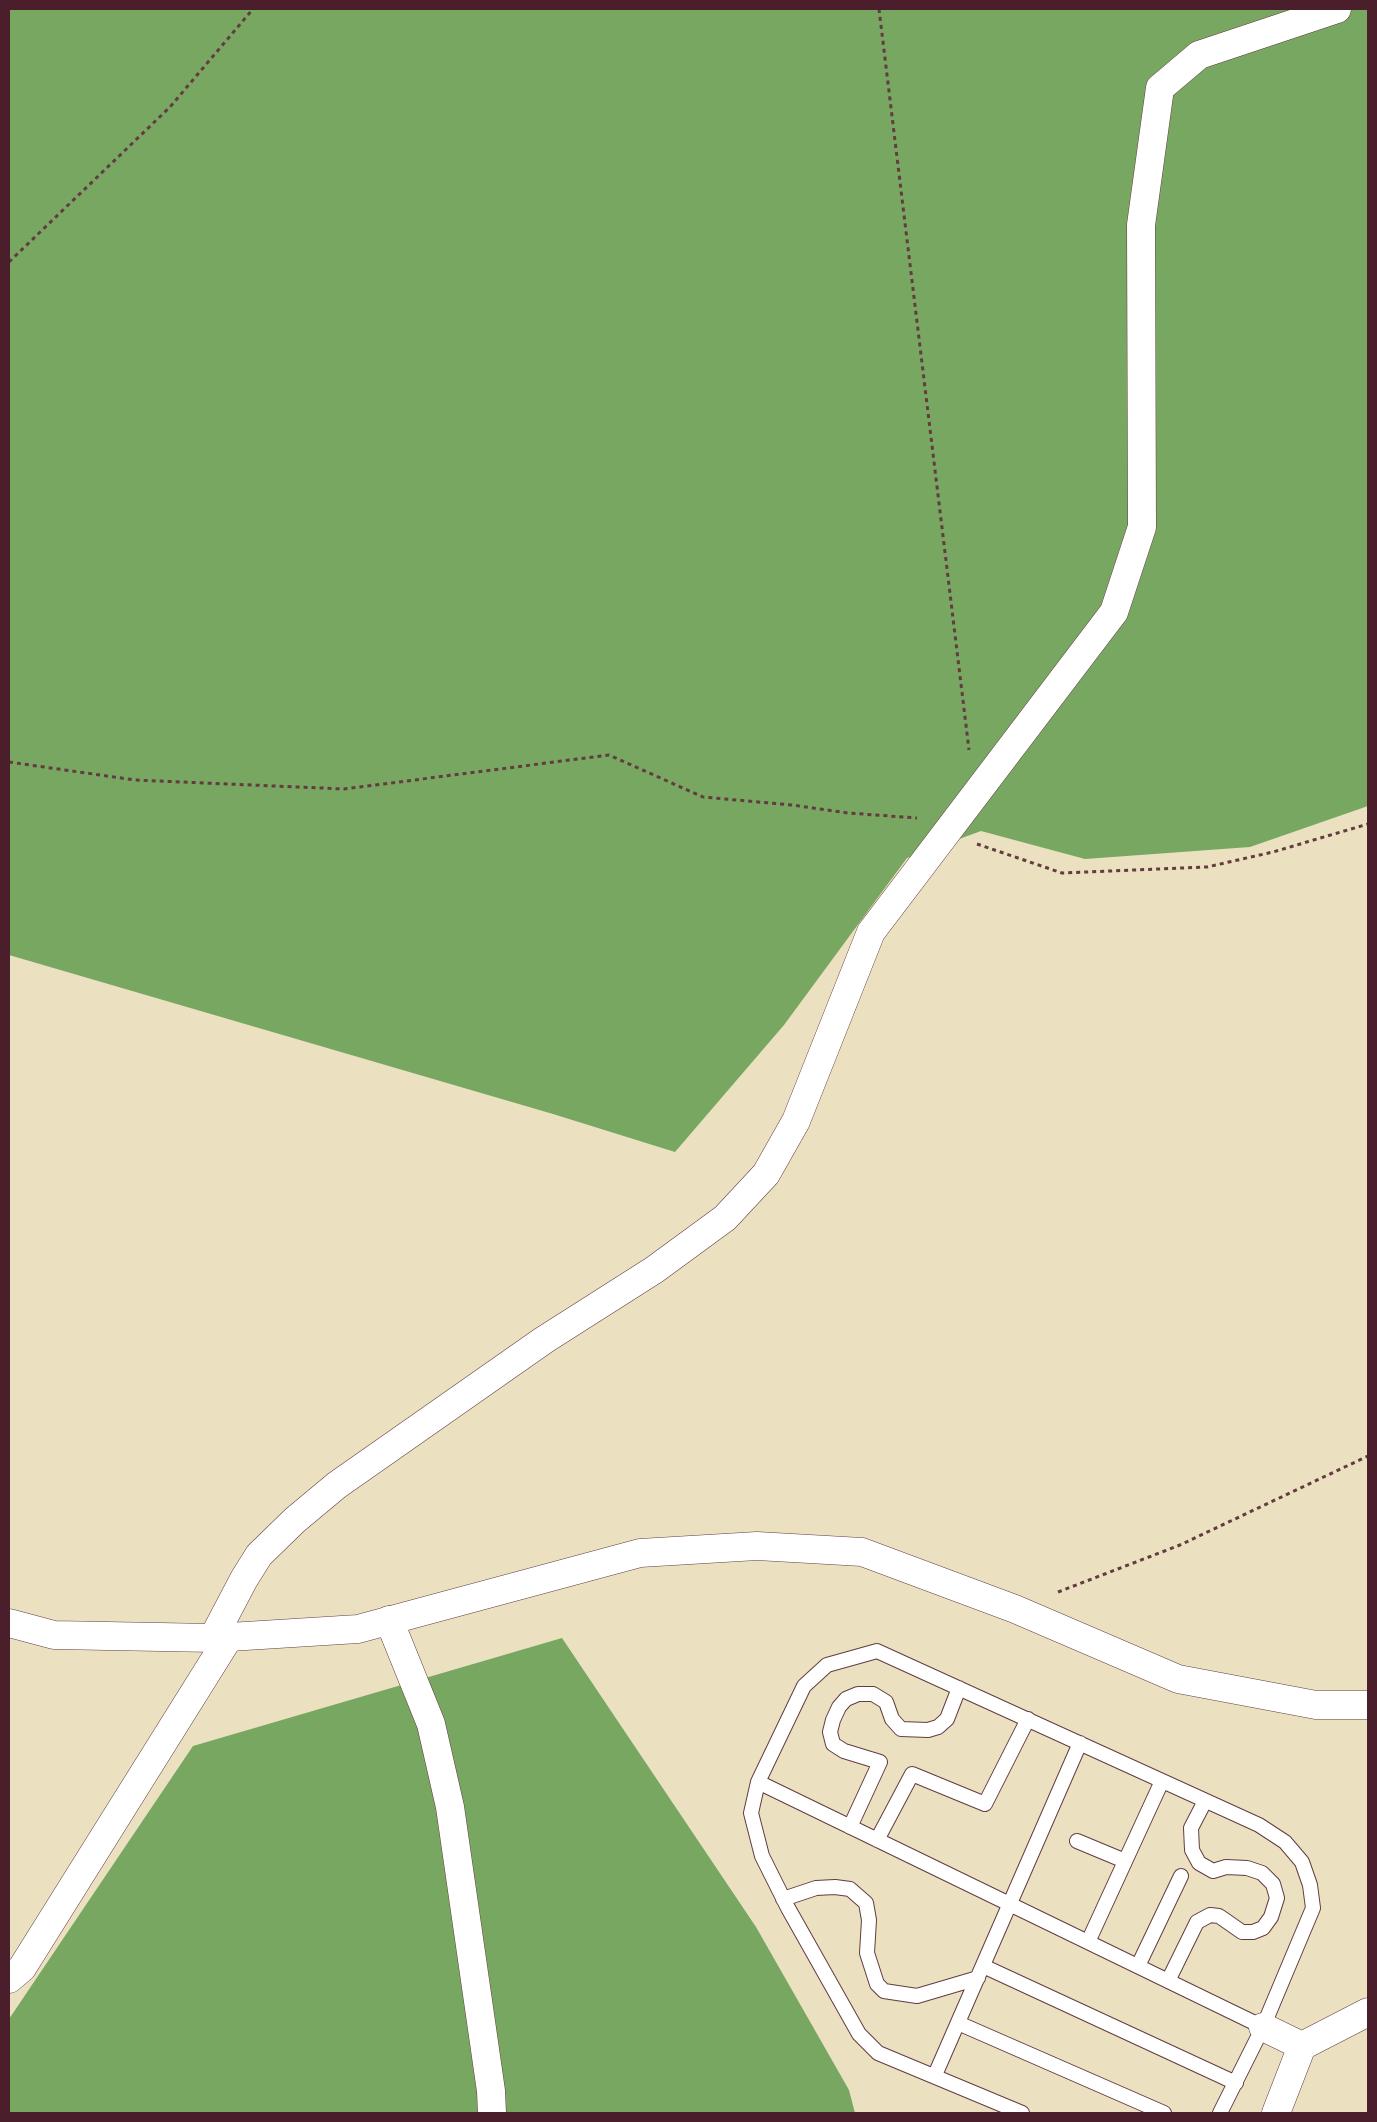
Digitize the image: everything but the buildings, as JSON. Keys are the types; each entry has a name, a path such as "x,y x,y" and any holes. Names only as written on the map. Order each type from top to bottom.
{"street":[{"path":"9,1979 22,1968 221,1637 244,1579 259,1555 295,1520 337,1485 544,1340 654,1270 725,1218 766,1174 796,1121 871,932 1114,612 1142,527 1141,225 1160,88 1198,55 1338,9"},
{"path":"9,1623 54,1635 221,1637 358,1629 640,1553 757,1546 862,1552 1015,1609 1178,1679 1316,1705 1368,1705"},
{"path":"389,1620 431,1724 450,1807 489,2073 492,2113"},
{"path":"1276,2113 1302,2046 1368,2012"},
{"path":"1263,2027 1302,2046"}],"lane":[{"path":"1022,2113 935,2075 934,2077 878,2053 859,2034 783,1899 762,1856 751,1813 758,1782 804,1686 826,1665 877,1651 1259,1825 1286,1842 1302,1862 1310,1885 1313,1908 1263,2027 1220,2113"},
{"path":"850,1827 880,1762 844,1752 833,1744 830,1732 833,1720 846,1699 858,1694 874,1694 886,1702 892,1719 900,1729 928,1730 938,1727 947,1719 959,1688"},
{"path":"877,1840 912,1774 985,1804 1028,1719"},
{"path":"935,2075 1080,1743"},
{"path":"1088,1942 1162,1781"},
{"path":"758,1782 1263,2027"},
{"path":"1168,1981 1197,1922 1210,1915 1220,1916 1242,1932 1253,1932 1263,1928 1271,1917 1277,1898 1273,1884 1262,1872 1247,1868 1226,1867 1213,1871 1200,1863 1192,1850 1191,1828 1205,1801"},
{"path":"1078,1841 1125,1861"},
{"path":"1138,1966 1181,1876"},
{"path":"783,1899 816,1888 835,1887 850,1890 866,1903 869,1920 867,1953 877,1984 884,1991 917,1996 980,1972 1236,2083"},
{"path":"958,2023 1164,2113"}],"path":[{"path":"9,262 170,108 253,9"},
{"path":"879,9 974,796"},
{"path":"9,762 135,780 344,788 609,755 703,797 792,805 848,813 923,818 946,834 1062,873 1207,867 1273,852 1368,824"},
{"path":"1015,1609 1180,1545 1368,1456"}],"green space":[{"path":"9,9 1368,9 1368,806 1250,847 1085,859 981,831 907,858 784,1025 675,1152 553,1114 9,955"},
{"path":"562,1638 756,1927 849,2090 855,2113 9,2113 9,2019 193,1746"}]}
